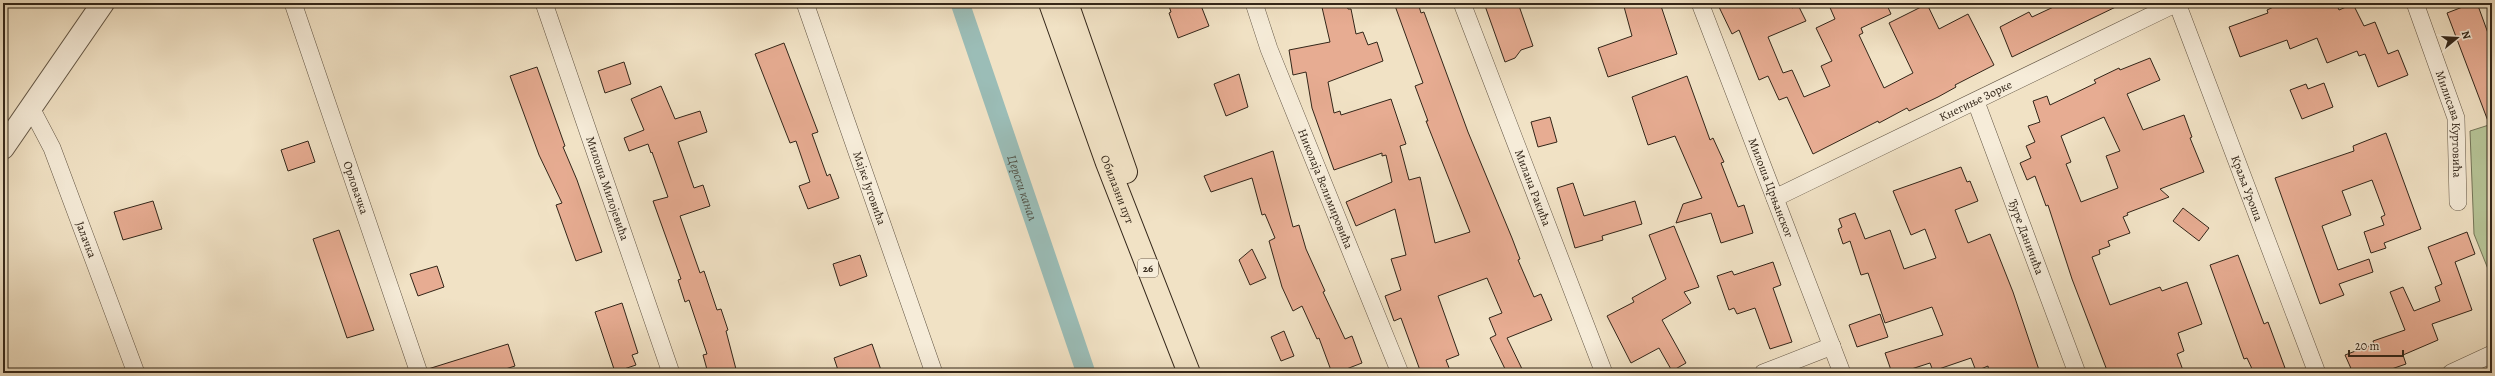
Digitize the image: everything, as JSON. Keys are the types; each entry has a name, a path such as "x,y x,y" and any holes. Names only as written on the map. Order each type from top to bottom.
{"main road":[{"name":"Обилазни пут","path":"1050,3 1107,163 1190,373"},
{"name":"Обилазни пут","path":"1067,3 1178,326 1190,373"},
{"path":"1078,3 1132,168 1132,191"}],"street":[{"path":"3,148 102,3"},
{"name":"Орловачка","path":"293,3 419,373"},
{"name":"Милоша Милојевића","path":"544,3 672,373"},
{"name":"Мајке Југовића","path":"805,3 934,373"},
{"name":"Николаја Велимировића","path":"1254,3 1269,49 1400,373"},
{"name":"Милана Ракића","path":"1462,3 1604,373"},
{"name":"Милоша Црњанског","path":"1700,3 1842,373"},
{"name":"Кнегиње Зорке","path":"1775,198 1976,102 2177,3"},
{"name":"Краља Уроша","path":"2177,3 2317,373"},
{"name":"Милисава Куртовића","path":"2414,3 2456,118 2458,202"},
{"name":"Ђуре Даничића","path":"1976,102 2077,373"},
{"name":"Јалачка","path":"31,108 52,148 136,373"},
{"path":"1763,373 1832,346"},
{"path":"2451,373 2492,354"}],"green space":[{"path":"2492,124 2492,279 2474,234 2470,131"}],"building":[{"path":"1168,3 1200,3 1209,26 1178,38 1169,13 1171,12"},
{"path":"1321,3 1346,3 1348,9 1351,9 1356,34 1363,32 1368,45 1377,42 1383,61 1328,82 1334,113 1340,111 1341,115 1391,99 1406,144 1400,146 1409,180 1420,177 1435,243 1470,232 1426,121 1428,121 1415,86 1423,83 1394,3 1418,3 1421,13 1424,12 1468,132 1520,259 1518,260 1534,297 1541,294 1552,320 1507,338 1524,373 1507,373 1490,338 1496,335 1489,318 1502,313 1487,278 1438,296 1459,355 1446,360 1451,373 1421,373 1401,318 1394,321 1385,296 1401,290 1391,259 1406,255 1395,209 1356,226 1346,202 1392,182 1386,155 1382,156 1382,153 1334,170 1312,108 1306,72 1293,75 1289,50 1330,42"},
{"path":"1484,3 1518,3 1533,46 1521,50 1515,58 1505,62"},
{"path":"1623,3 1660,3 1677,54 1608,77 1598,48 1632,36"},
{"path":"1727,3 1789,3 1792,8 1798,5 1806,21 1768,37 1783,73 1792,70 1804,97 1830,86 1821,66 1832,61 1816,28 1835,19 1828,3 1886,3 1891,14 1861,28 1863,33 1859,35 1884,88 1913,73 1889,23 1927,4 1939,29 1968,14 1994,65 1955,85 1956,87 1938,97 1909,111 1907,108 1879,123 1878,121 1813,154 1787,97 1779,100 1768,76 1759,80 1739,30 1732,34 1719,7"},
{"path":"2062,3 2124,3 2012,57 2000,27 2029,12 2032,17"},
{"path":"2282,3 2336,3 2339,10 2353,4 2364,26 2375,22 2388,54 2398,50 2408,75 2378,87 2365,54 2359,56 2357,51 2327,63 2317,38 2290,49 2287,40 2240,57 2229,27 2268,13 2267,10"},
{"path":"2473,3 2477,3 2492,44 2491,129 2447,13"},
{"path":"784,43 818,132 812,134 827,176 830,174 839,198 808,209 799,186 810,182 796,141 790,143 755,54"},
{"path":"2150,58 2160,80 2127,94 2143,130 2184,115 2192,137 2190,138 2204,172 2160,189 2169,197 2127,213 2128,215 2123,217 2130,233 2108,241 2110,246 2099,250 2100,254 2092,257 2110,305 2160,287 2162,291 2187,282 2202,324 2178,333 2184,351 2177,354 2184,373 2108,373 2072,279 2048,205 2046,206 2035,176 2027,180 2020,163 2031,158 2026,146 2035,142 2028,126 2040,122 2033,101 2047,96 2050,105 2096,83 2094,80 2119,68 2120,70","holes":["2104,117 2120,151 2106,156 2118,188 2081,202 2066,164 2071,162 2061,136"]},
{"path":"624,62 631,84 605,93 598,71"},
{"path":"537,67 565,146 563,147 577,180 602,252 576,261 556,205 562,203 539,155 510,76"},
{"path":"1239,74 1248,107 1226,116 1214,84"},
{"path":"1687,76 1710,140 1713,138 1724,162 1721,163 1738,207 1744,205 1753,233 1721,243 1711,213 1676,223 1683,204 1702,198 1675,136 1648,145 1632,97"},
{"path":"2324,83 2333,107 2302,119 2290,90 2306,84 2308,89"},
{"path":"661,86 675,119 700,111 707,132 678,142 694,188 703,185 710,206 680,216 700,273 704,271 717,310 721,309 728,330 726,331 737,373 708,373 703,355 707,354 689,300 685,302 678,280 681,279 653,201 668,197 652,152 651,153 648,144 629,151 624,138 644,130 631,99"},
{"path":"1550,117 1557,142 1538,147 1531,122"},
{"path":"2386,133 2421,229 2384,243 2386,248 2371,253 2364,232 2384,225 2381,217 2385,215 2372,180 2342,191 2351,215 2322,226 2338,270 2369,259 2373,272 2339,284 2344,295 2320,304 2275,178 2354,151 2353,146"},
{"path":"308,141 315,162 288,171 281,150"},
{"path":"1273,151 1293,227 1299,225 1306,249 1325,291 1323,292 1345,339 1352,336 1362,363 1336,373 1332,373 1319,338 1317,339 1302,306 1293,311 1282,287 1269,241 1275,238 1265,214 1262,215 1252,178 1211,192 1204,176"},
{"path":"1961,167 1967,182 1970,181 1978,201 1955,210 1968,243 1990,234 2013,292 2040,373 1989,373 1988,366 1976,371 1971,358 1933,371 1930,363 1899,373 1892,373 1885,353 1943,335 1932,307 1885,323 1868,273 1861,275 1850,241 1843,244 1838,229 1842,227 1839,219 1855,213 1865,239 1890,230 1904,269 1936,258 1925,229 1911,235 1893,191"},
{"path":"1573,183 1584,216 1635,201 1642,224 1602,236 1603,240 1575,248 1557,188"},
{"path":"153,201 162,229 123,240 114,212"},
{"path":"2183,208 2209,228 2199,241 2173,221"},
{"path":"1674,226 1699,287 1684,292 1691,303 1662,320 1686,363 1672,371 1659,348 1631,363 1607,316 1634,302 1632,298 1666,279 1649,235"},
{"path":"339,230 374,330 347,338 313,239"},
{"path":"2467,232 2475,254 2455,262 2472,310 2432,324 2438,340 2403,355 2406,364 2380,373 2353,373 2345,355 2374,344 2373,341 2405,330 2390,292 2403,287 2414,311 2440,301 2435,287 2442,284 2428,247"},
{"path":"1252,249 1266,278 1250,285 1239,260"},
{"path":"860,255 867,276 840,286 833,264"},
{"path":"2238,255 2264,324 2268,322 2285,368 2273,373 2254,373 2247,358 2244,359 2210,265"},
{"path":"1773,262 1781,285 1773,288 1792,342 1770,349 1755,308 1737,314 1734,308 1729,310 1717,276 1732,271 1734,275"},
{"path":"437,266 444,287 418,296 410,274"},
{"path":"622,303 638,353 632,355 636,365 615,372 595,312"},
{"path":"1880,314 1888,337 1857,347 1849,325"},
{"path":"1284,331 1294,356 1281,361 1271,337"},
{"path":"508,344 515,366 493,373 429,373 428,369"},
{"path":"872,344 882,373 839,373 834,358"}],"waterway":[{"name":"Церски канал","path":"960,3 1086,373"}]}
